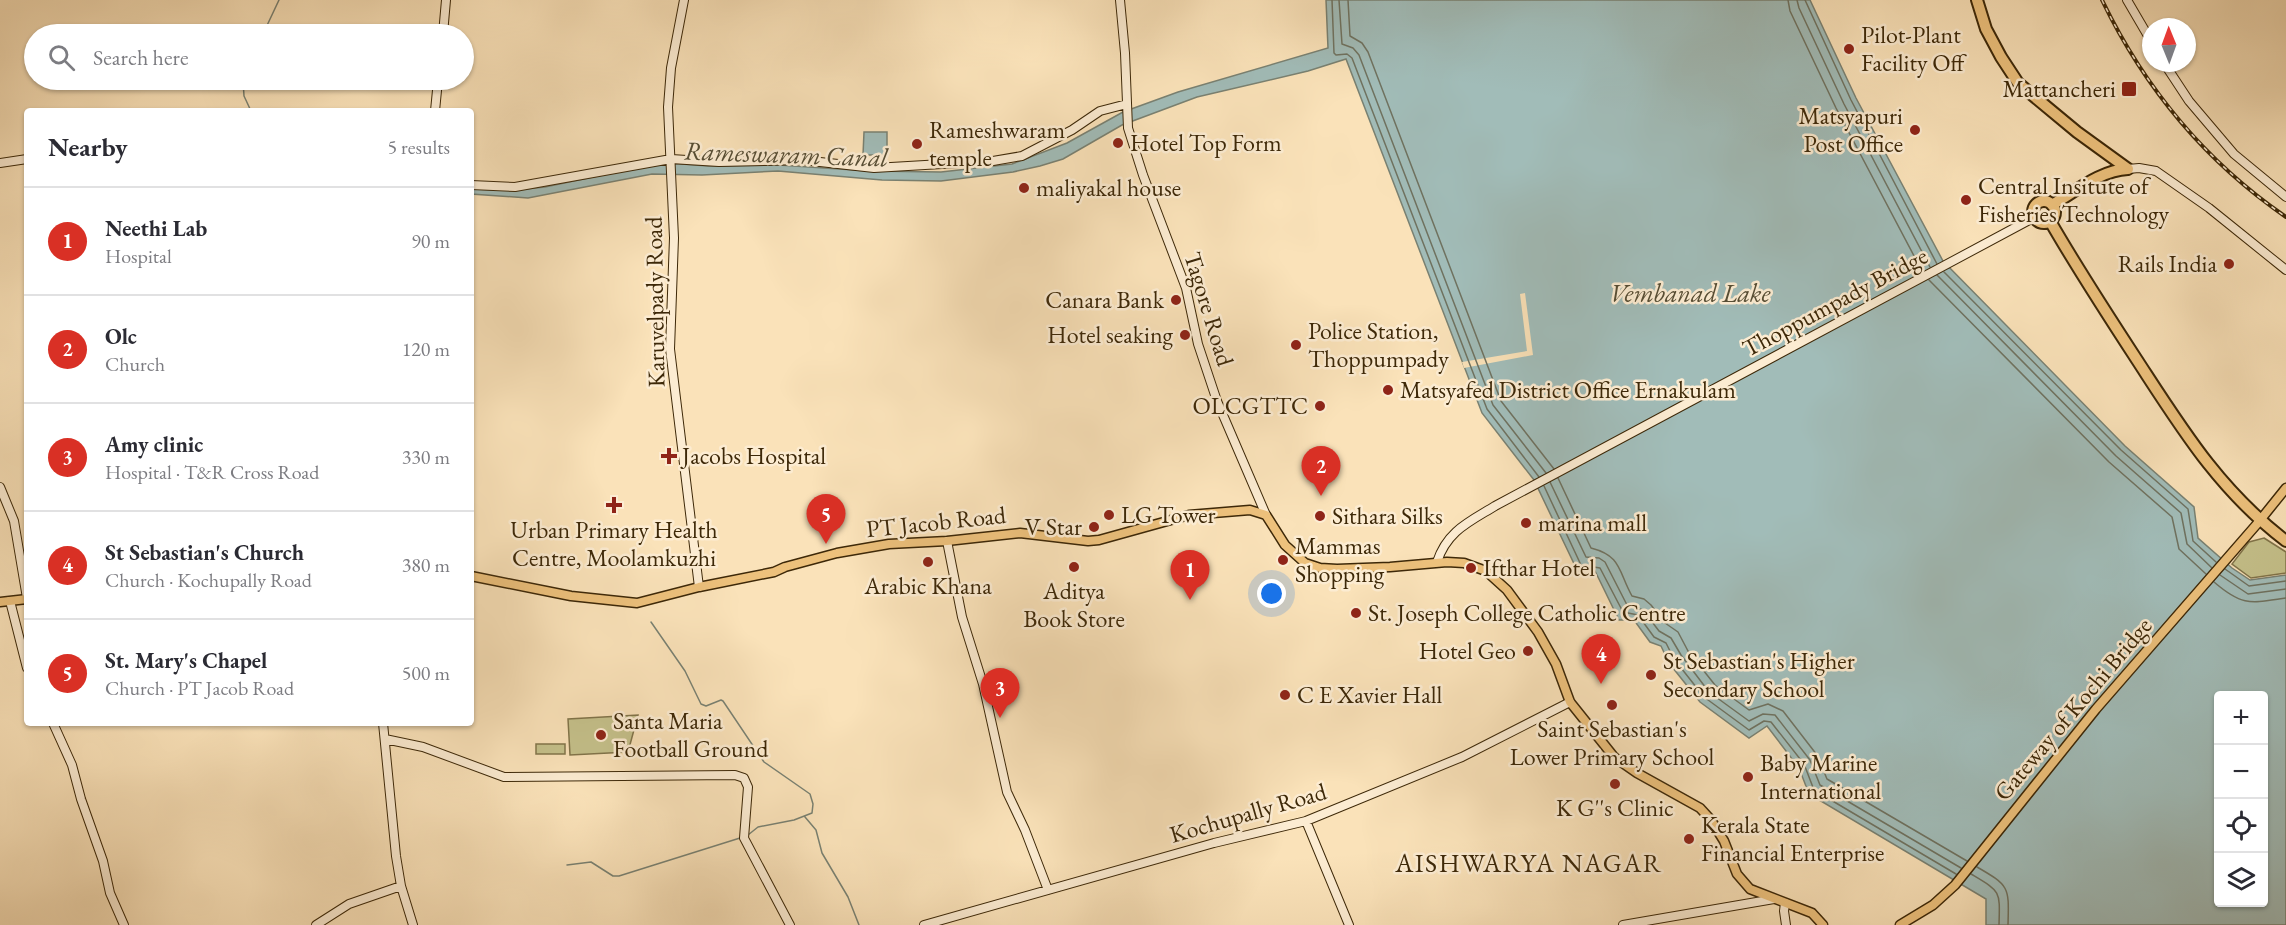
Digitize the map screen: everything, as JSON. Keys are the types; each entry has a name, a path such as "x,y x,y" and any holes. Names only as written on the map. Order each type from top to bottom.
{"highway":[{"path":"1977,0 1986,29 2018,84 2077,132 2128,169"},
{"path":"2052,205 2102,177 2120,169 2128,169"},
{"path":"2047,201 2052,205 2055,215 2050,220 2040,222 2035,217 2034,210 2037,204 2047,201"},
{"path":"2050,220 2200,456 2259,521 2286,541"}],"main road":[{"name":"Gateway of Kochi Bridge","path":"1900,925 1933,905 1955,885 2096,709 2286,488"},
{"name":"PT Jacob Road","path":"474,576 508,582 536,590 638,603 699,587 774,572 798,563 861,548 889,544 947,541 1020,533 1100,540 1189,515 1250,510 1266,515"},
{"path":"1266,515 1285,545 1305,563 1320,568 1390,567 1437,562 1464,563 1486,571 1507,590 1538,632 1552,654 1570,702 1614,757 1637,773 1700,808 1712,820 1724,841 1737,874 1750,889 1812,913 1823,925"},
{"path":"0,602 24,599"}],"street":[{"path":"444,24 446,0"},
{"name":"Karuvelpady Road","path":"684,0 671,68 668,106 674,238 671,354 699,587"},
{"name":"Tagore Road","path":"1120,0 1129,126 1143,176 1186,288 1198,344 1217,401 1266,515"},
{"path":"2127,0 2142,26"},
{"path":"2170,72 2188,101 2234,154 2286,197"},
{"path":"435,108 437,90"},
{"path":"474,185 515,187 671,160 719,162 802,160 874,168 993,161 1022,156 1071,130 1100,111 1127,107"},
{"path":"0,163 24,159"},
{"path":"2128,169 2156,171 2209,207 2286,270"},
{"name":"Thoppumpady Bridge","path":"1437,562 1442,547 1452,534 1495,506 2035,217"},
{"path":"0,487 14,521 24,580"},
{"path":"947,541 963,617 983,684 1007,792 1025,830 1048,890"},
{"path":"10,601 24,656"},
{"name":"Kochupally Road","path":"924,925 1214,843 1306,821 1462,757 1570,702"},
{"path":"53,726 72,765 103,861 110,893 124,925"},
{"path":"384,726 396,856 401,886 412,925"},
{"path":"385,739 423,747 504,777 735,775 744,778 748,788 745,836 790,925"},
{"path":"1306,821 1349,925"},
{"path":"316,925 349,904 401,886"},
{"path":"1623,925 1774,899"},
{"path":"1785,903 1786,925"}],"shaded area":[{"path":"2264,538 2286,552 2286,573 2251,578 2232,564 2249,542"},
{"name":"Santa Maria Football Ground","path":"638,715 628,752 570,755 568,719"},
{"path":"536,744 565,744 565,754 536,754"}],"water":[{"name":"Vembanad Lake","path":"1326,0 1810,0 1856,98 1943,261 2125,446 2194,507 2198,538 2232,568 2250,580 2286,575 2286,925 1986,925 1986,899 1809,794 1799,768 1767,726 1749,738 1700,702 1669,663 1661,646 1650,642 1634,620 1619,620 1595,571 1578,572 1534,480 1482,413 1346,59 1308,71 1197,97 1122,125 1063,159 1013,172 941,181 882,180 778,171 702,175 652,174 528,198 474,194 474,189 515,190 545,187 668,163 941,172 1012,164 1067,143 1123,112 1178,92 1328,48"},
{"path":"864,132 887,132 887,155 863,155"}],"pier":[{"path":"1525,293 1533,355 1464,368 1462,362 1527,351 1520,294"}],"waterway":[{"path":"268,24 279,0"},
{"path":"244,90 250,108"},
{"path":"651,622 685,671 701,704 706,706 723,701 764,762 810,794 813,804 812,813 794,820 758,827 748,835"},
{"path":"805,817 816,830 822,853 848,897 859,925"},
{"path":"567,865 591,862 613,876 619,876 740,838"}],"railway":[{"path":"2102,0 2137,63 2180,120 2229,172 2286,217"}],"place":[{"name":"Pilot-Plant Facility Off","path":"1849,49"},
{"name":"Mattancheri","path":"2129,89"},
{"name":"Matsyapuri Post Office","path":"1915,130"},
{"name":"Hotel Top Form","path":"1118,143"},
{"name":"Rameshwaram temple","path":"917,144"},
{"name":"maliyakal house","path":"1024,188"},
{"name":"Central Insitute of Fisheries Technology","path":"1966,200"},
{"name":"Rails India","path":"2229,264"},
{"name":"Canara Bank","path":"1176,300"},
{"name":"Hotel seaking","path":"1185,335"},
{"name":"Police Station, Thoppumpady","path":"1296,345"},
{"name":"Matsyafed District Office Ernakulam","path":"1388,390"},
{"name":"OLCGTTC","path":"1320,406"},
{"name":"Jacobs Hospital","path":"669,456"},
{"name":"Olc","path":"1321,496"},
{"name":"Urban Primary Health Centre, Moolamkuzhi","path":"614,505"},
{"name":"LG Tower","path":"1109,515"},
{"name":"Sithara Silks","path":"1320,516"},
{"name":"marina mall","path":"1526,523"},
{"name":"V Star","path":"1094,527"},
{"name":"St. Mary's Chapel","path":"826,544"},
{"name":"Mammas Shopping","path":"1283,560"},
{"name":"Arabic Khana","path":"928,562"},
{"name":"Aditya Book Store","path":"1074,567"},
{"name":"Ifthar Hotel","path":"1471,568"},
{"name":"Neethi Lab","path":"1190,600"},
{"name":"St. Joseph College Catholic Centre","path":"1356,613"},
{"name":"Hotel Geo","path":"1528,651"},
{"name":"St Sebastian's Higher Secondary School","path":"1651,675"},
{"name":"St Sebastian's Church","path":"1601,684"},
{"name":"C E Xavier Hall","path":"1285,695"},
{"name":"Saint Sebastian's Lower Primary School","path":"1612,705"},
{"name":"Amy clinic","path":"1000,718"},
{"name":"Santa Maria Football Ground","path":"601,735"},
{"name":"Baby Marine International","path":"1748,777"},
{"name":"K G''s Clinic","path":"1615,784"},
{"name":"Kerala State Financial Enterprise","path":"1689,839"}],"district":[{"name":"AISHWARYA NAGAR","path":"1529,863"}],"water label":[{"name":"Rameswaram Canal","path":"786,154"}]}
